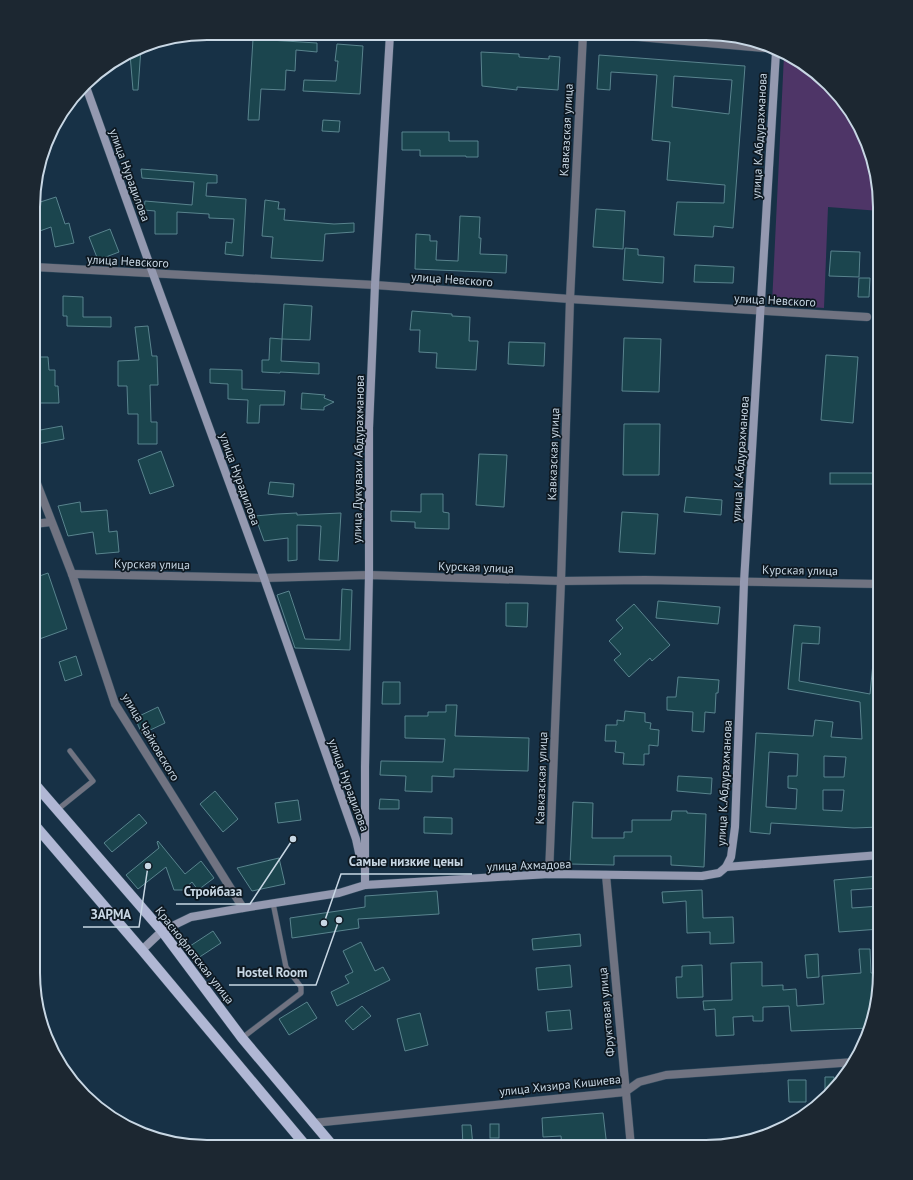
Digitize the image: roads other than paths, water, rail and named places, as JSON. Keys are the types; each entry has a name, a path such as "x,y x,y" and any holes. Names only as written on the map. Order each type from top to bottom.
{"main road":[{"name":"Краснофлотская улица","path":"40,790 162,930 242,1038 328,1140"},
{"path":"40,831 142,950 301,1140"}],"street":[{"name":"улица Дукувахи Абдурахманова","path":"365,885 365,767 369,575 369,428 375,286 390,40"},
{"name":"Кавказская улица","path":"549,874 561,581 570,299 583,40"},
{"path":"673,40 754,47"},
{"name":"улица К.Абдурахманова","path":"726,867 731,858 735,827 744,582 776,55"},
{"name":"улица Нурадилова","path":"87,91 264,578 356,839 365,885"},
{"name":"улица Невского","path":"40,267 375,286 867,317"},
{"name":"улица Чайковского","path":"40,492 72,574 115,704 243,908"},
{"path":"40,523 51,522"},
{"name":"Курская улица","path":"72,574 264,578 369,575 561,581 645,580 873,584"},
{"name":"улица Ахмадова","path":"142,950 162,930 191,917 339,893 365,885 549,874 686,877 719,873 726,867 873,856"},
{"name":"Фруктовая улица","path":"606,875 630,1140"},
{"name":"улица Хизира Кишиева","path":"314,1123 625,1092 639,1082 666,1075 847,1063"}],"lane":[{"path":"57,810 93,781 70,751"},
{"path":"242,1038 301,993 301,987 286,967 273,903"}],"place":[{"name":"Стройбаза","path":"293,839"},
{"name":"ЗАРМА","path":"148,866"},
{"name":"Hostel Room","path":"339,920"},
{"name":"Самые низкие цены","path":"324,923"}]}
